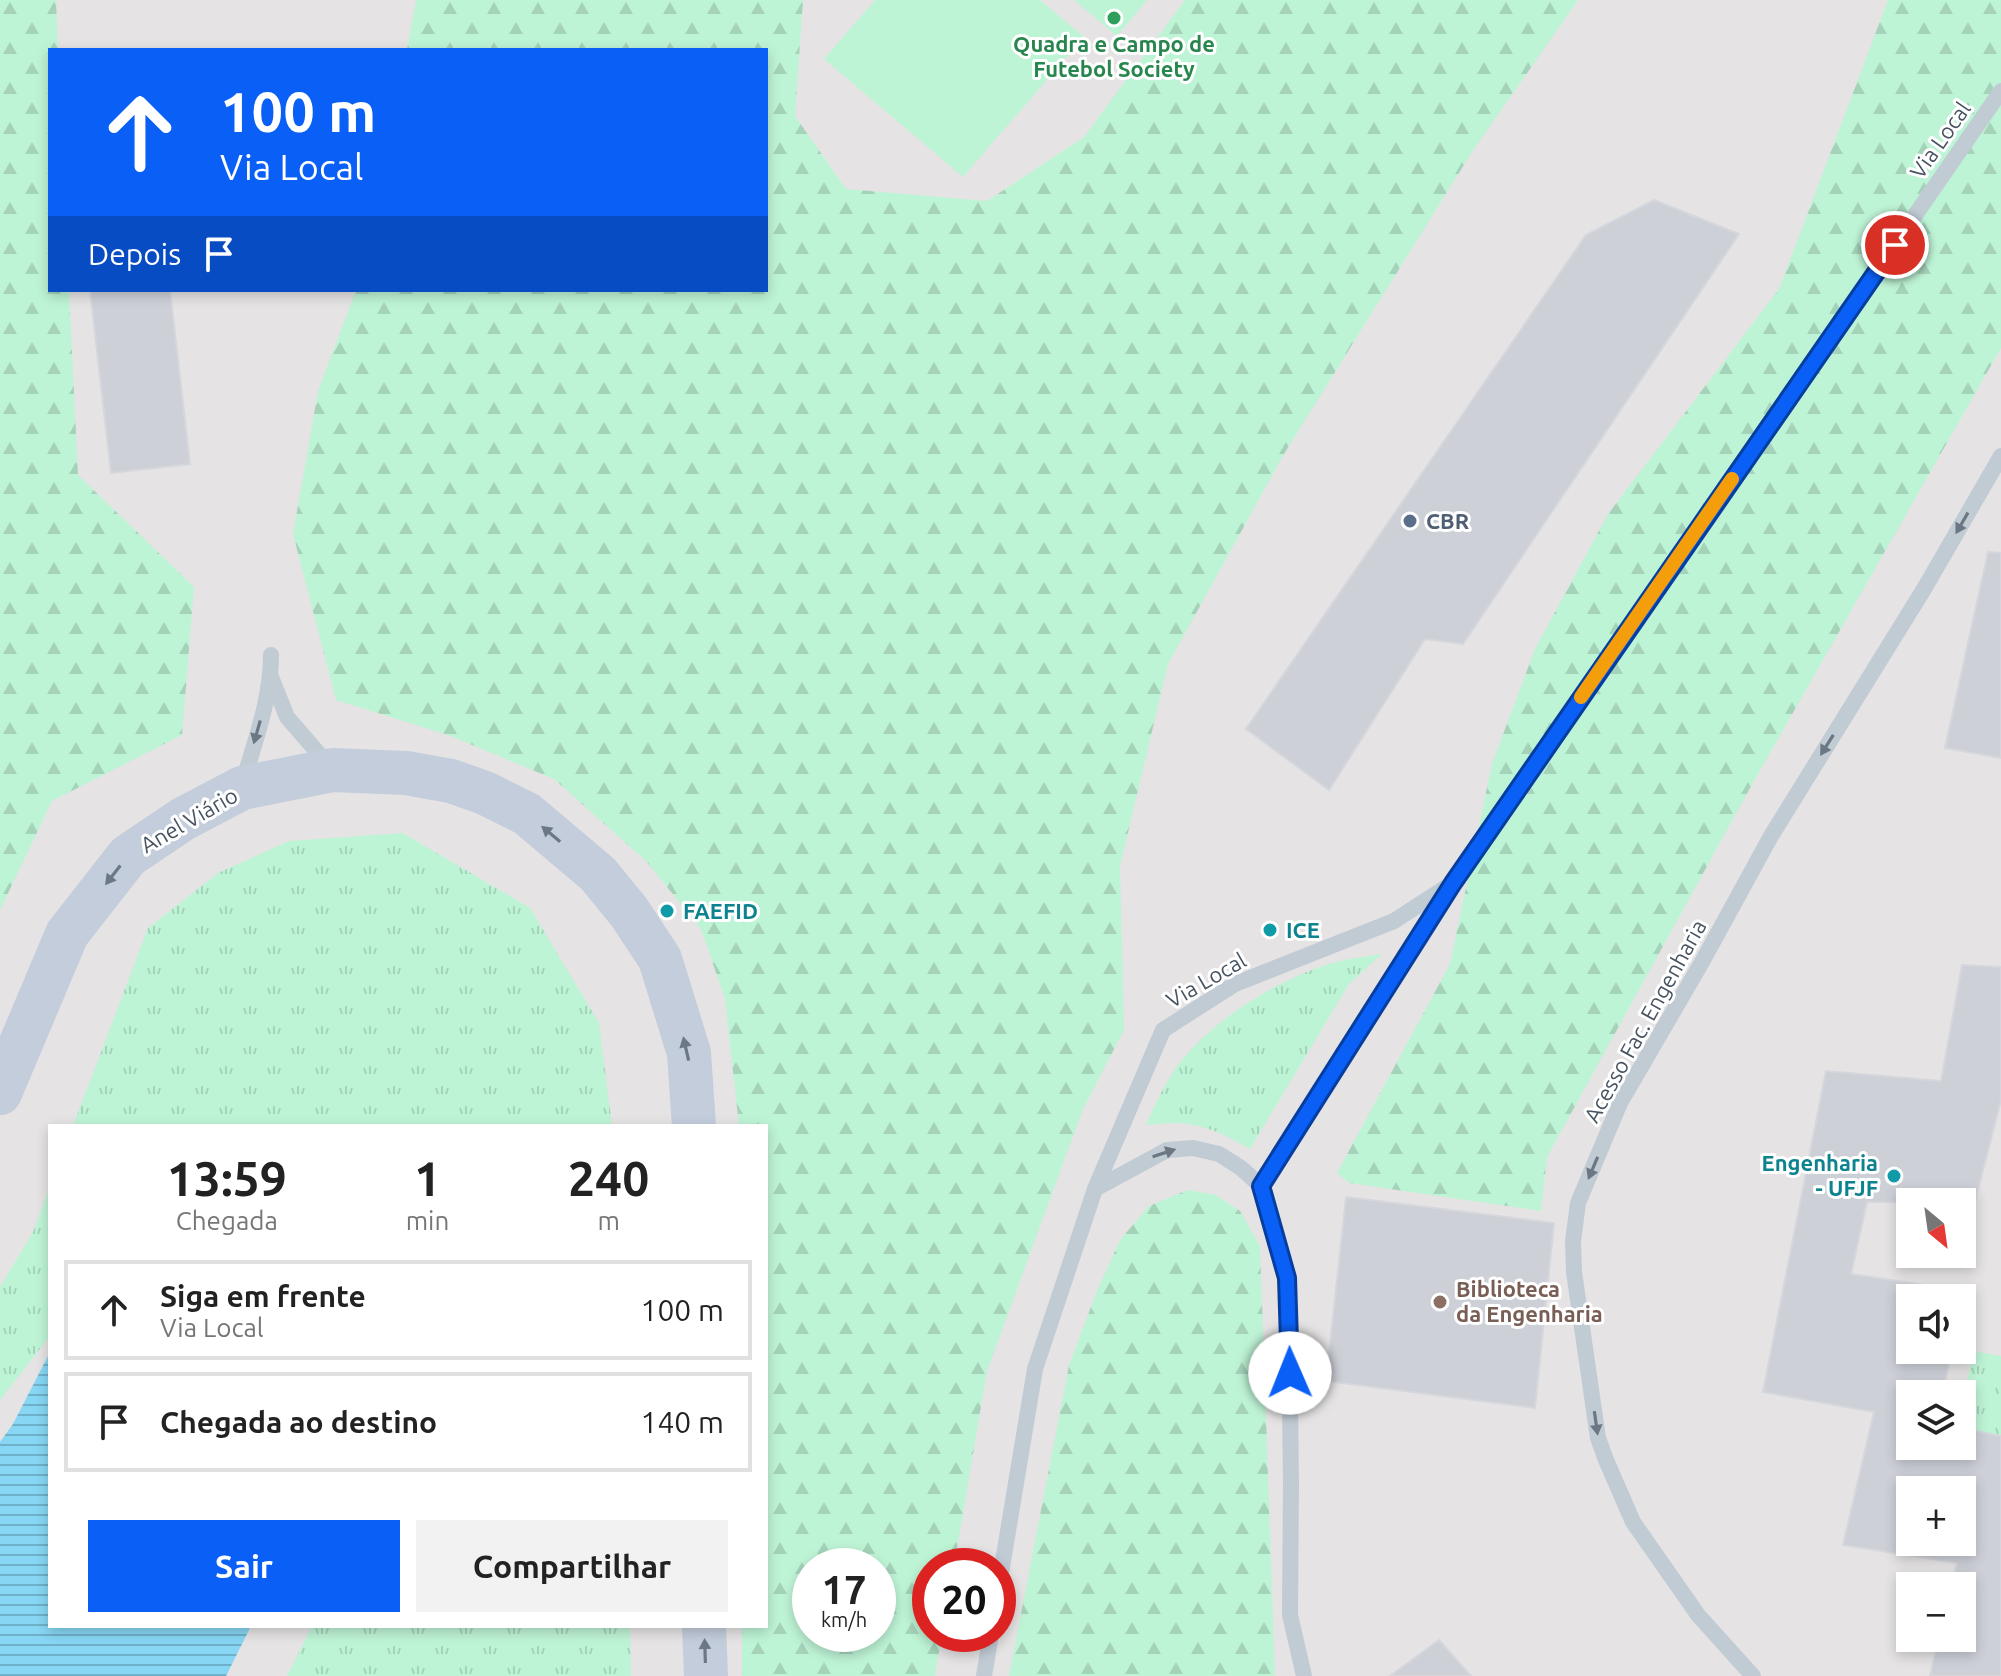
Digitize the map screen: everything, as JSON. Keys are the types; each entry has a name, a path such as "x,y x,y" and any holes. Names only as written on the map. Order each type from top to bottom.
{"main road":[{"name":"Anel Viário","path":"0,1093 67,934 128,856 183,819 242,788 333,770 406,773 451,781 485,793 527,814 598,874 629,912 660,959 689,1053 694,1124"},
{"path":"704,1628 706,1676"}],"lane":[{"name":"Via Local","path":"1005,1548 1035,1369 1095,1189 1163,1030 1235,984 1394,921 1453,883 2001,91"},
{"name":"Acesso Fac. Engenharia","path":"1753,1676 1698,1615 1633,1522 1606,1460 1598,1438 1574,1272 1573,1241 1578,1203 1620,1103 1771,836 1924,589 2001,456"},
{"path":"242,788 271,677 271,655"},
{"path":"271,677 287,717 333,770"},
{"path":"1261,1186 1453,883"},
{"path":"1095,1189 1167,1150 1193,1148 1219,1154 1261,1186 1287,1278 1290,1615 1304,1676"},
{"path":"984,1676 988,1652"}],"shaded area":[{"path":"0,0 2001,0 2001,1676 0,1676"}],"green space":[{"path":"0,0 56,0 58,48 48,48 48,292 69,292 78,475 194,587 182,735 52,801 0,910"},
{"path":"416,0 803,0 795,116 846,189 987,201 1084,137 1185,0 1578,0 1472,152 1284,454 1168,664 1120,866 1124,1030 1083,1109 987,1371 957,1548 912,1548 912,1652 939,1652 935,1676 742,1676 742,1628 768,1628 768,1124 739,1124 725,999 701,929 646,861 554,779 448,735 336,700 293,534 318,391 355,292 768,292 768,48 407,48"},
{"path":"875,0 1040,0 1084,37 963,177 824,59"},
{"name":"Quadra e Campo de Futebol Society","path":"1074,0 1147,0 1117,36"},
{"path":"1888,0 2001,0 2001,348 1750,788 1547,1157 1541,1211 1349,1183 1337,1173 1450,964 1492,764 1535,649 1608,514 1779,289"},
{"path":"403,833 530,908 599,1023 612,1124 74,1124 148,928 218,873 289,841"},
{"path":"1382,954 1349,984 1250,1149 1203,1127 1172,1123 1146,1125 1181,1061 1213,1028 1233,1013 1275,987 1319,967"},
{"path":"1188,1190 1216,1195 1240,1211 1260,1246 1275,1676 1009,1676 1069,1365 1120,1240 1149,1206"},
{"path":"48,1191 48,1339 0,1400 0,1287 33,1232"},
{"path":"1976,1351 2001,1356 2001,1436 1981,1432 1976,1454 1976,1380 1967,1380 1971,1364 1976,1364"},
{"path":"311,1628 630,1628 631,1676 287,1676"}],"water":[{"path":"48,1356 48,1628 250,1628 226,1676 0,1676 0,1442 13,1424"}],"building":[{"path":"1654,200 1739,234 1463,644 1425,639 1329,790 1246,729 1586,235"},
{"path":"90,292 170,292 190,464 111,473"},
{"path":"1988,552 2001,553 2001,758 1945,748"},
{"path":"1962,965 2001,967 2001,1100 1976,1198 1976,1188 1896,1188 1896,1202 1867,1202 1851,1274 1918,1284 1896,1284 1896,1364 1949,1364 1945,1380 1896,1380 1896,1460 1976,1460 1976,1431 2001,1436 2001,1676 1930,1676 1936,1652 1976,1652 1976,1572 1955,1572 1957,1563 1913,1556 1976,1556 1976,1476 1896,1476 1896,1553 1843,1545 1874,1412 1763,1392 1826,1071 1941,1081"},
{"name":"Biblioteca da Engenharia","path":"1346,1197 1554,1223 1535,1408 1326,1381"},
{"path":"1439,1640 1471,1676 1390,1676"}],"slow traffic":[{"path":"1581,697 1732,479"}],"place":[{"name":"Quadra e Campo de Futebol Society","path":"1114,18"},
{"name":"CBR","path":"1410,521"},
{"name":"FAEFID","path":"667,911"},
{"name":"ICE","path":"1270,930"},
{"name":"Engenharia - UFJF","path":"1894,1176"},
{"name":"Biblioteca da Engenharia","path":"1440,1302"}],"route":[{"path":"1290,1373 1287,1278 1261,1186 1453,883 1895,245"}]}
